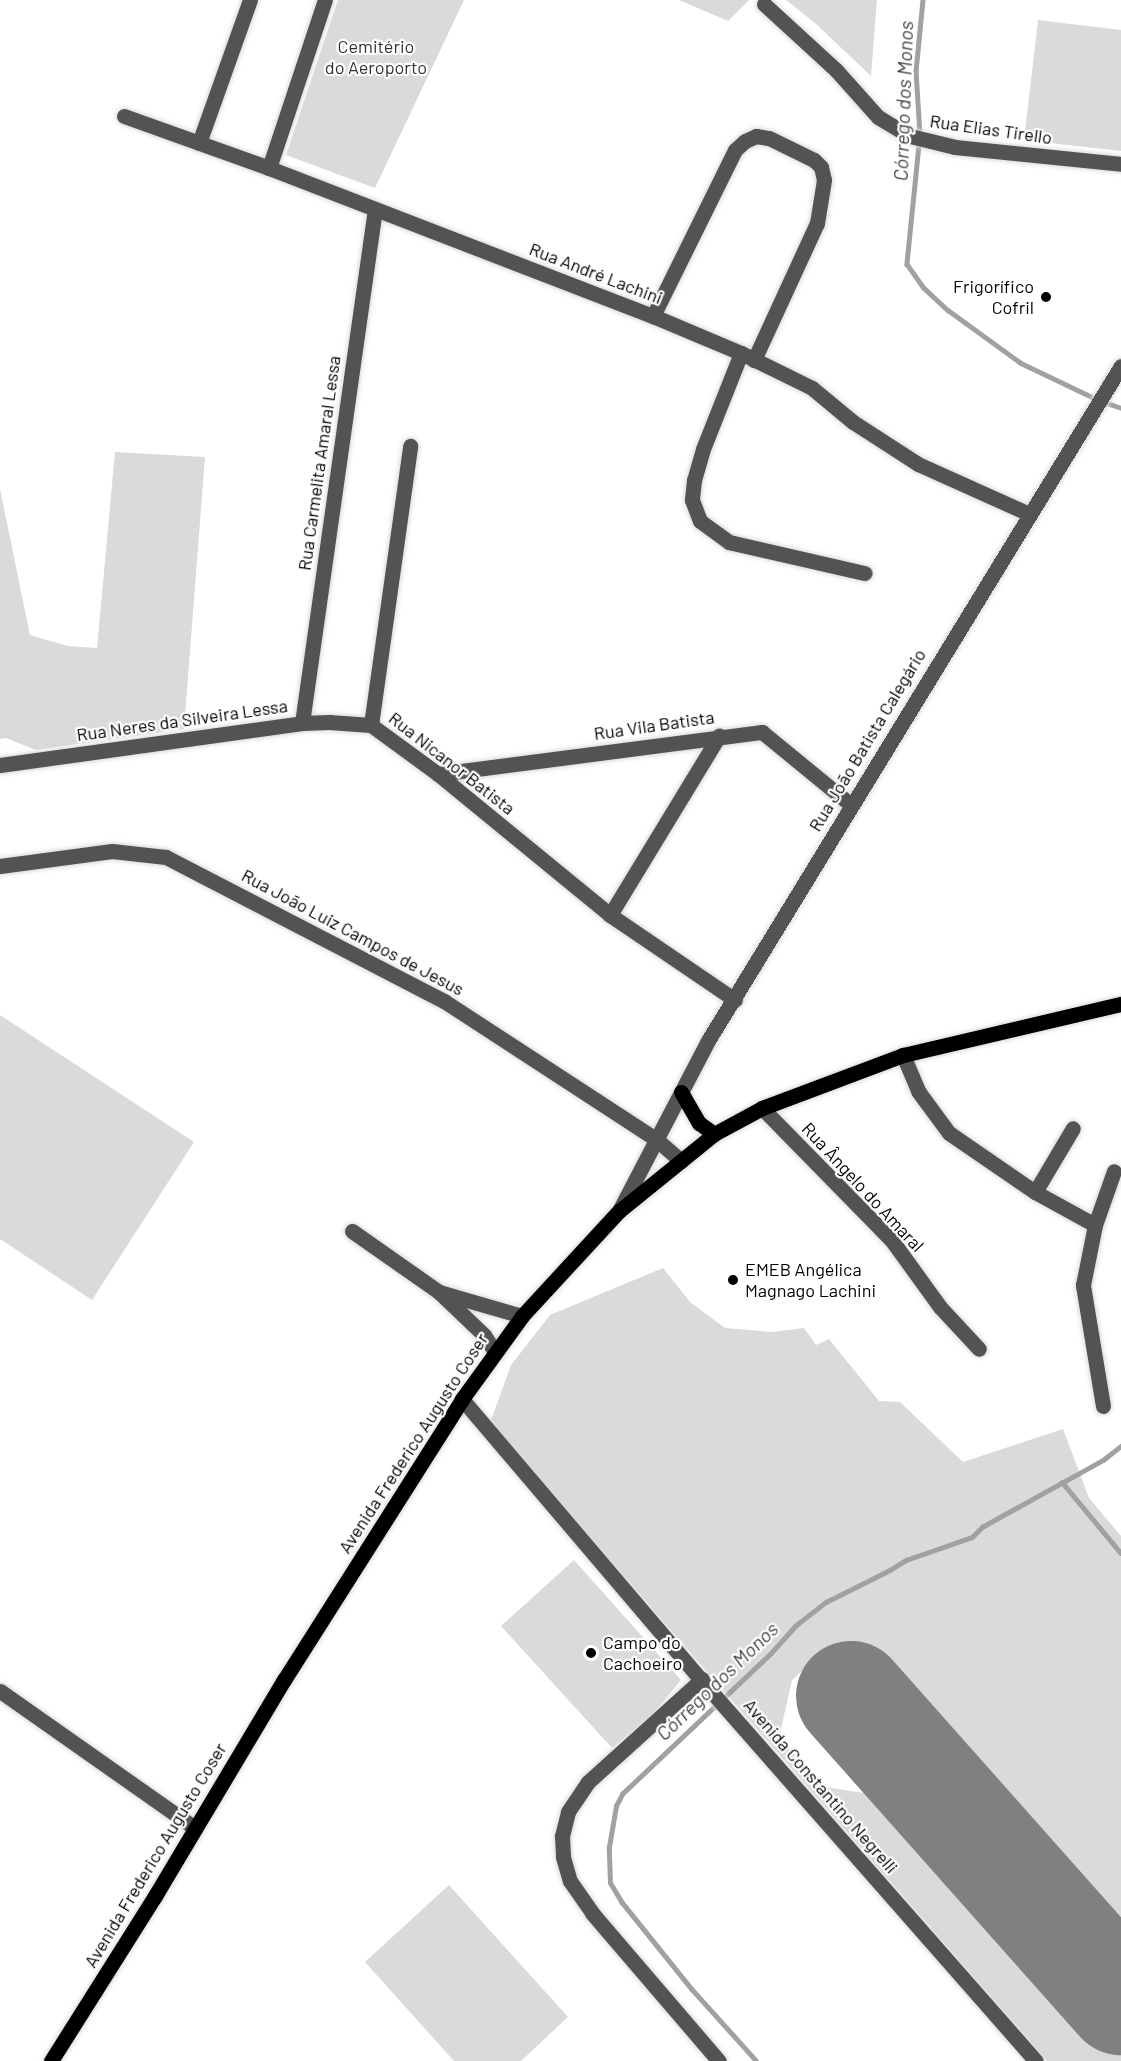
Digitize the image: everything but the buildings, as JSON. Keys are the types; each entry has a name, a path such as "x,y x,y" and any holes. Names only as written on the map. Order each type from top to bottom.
{"main road":[{"name":"Avenida Frederico Augusto Coser","path":"51,2061 290,1670 462,1399 522,1316 619,1211 714,1134 762,1107 903,1055 1121,1004"},
{"path":"681,1092 699,1123 714,1134"}],"street":[{"path":"199,143 250,0"},
{"path":"269,168 325,0"},
{"name":"Rua Elias Tirello","path":"764,4 836,70 878,117 910,136 941,145 1121,165"},
{"name":"Rua André Lachini","path":"124,116 269,168 653,316 748,356 812,388 854,422 918,464 1029,514"},
{"path":"653,316 735,150 745,141 756,136 769,138 814,160 821,167 824,180 817,223 703,449 694,480 692,500 700,521 729,542 864,573"},
{"name":"Rua Carmelita Amaral Lessa","path":"302,723 375,209"},
{"name":"Rua João Batista Calegário","path":"619,1211 709,1039 735,1000 850,804 1121,366"},
{"name":"Rua Nicanor Batista","path":"410,446 371,725 438,774 610,915 735,1000"},
{"name":"Rua Neres da Silveira Lessa","path":"0,765 302,723 371,725"},
{"name":"Rua Vila Batista","path":"438,774 762,732 850,804"},
{"path":"610,915 719,736"},
{"name":"Rua João Luiz Campos de Jesus","path":"0,866 112,851 166,857 200,872 444,1001 657,1140"},
{"path":"903,1055 918,1091 948,1133 1035,1192 1095,1225"},
{"name":"Rua Ângelo do Amaral","path":"762,1107 893,1242 940,1307 979,1349"},
{"path":"1035,1192 1073,1128"},
{"path":"657,1140 681,1161"},
{"path":"1103,1406 1083,1285 1095,1225 1114,1171"},
{"path":"352,1231 439,1292 484,1335 495,1352"},
{"path":"439,1292 522,1316"},
{"name":"Avenida Constantino Negrelli","path":"462,1399 705,1684 1036,2061"},
{"path":"705,1684 588,1782 568,1812 562,1836 563,1857 570,1881 592,1913 719,2061"},
{"path":"0,1691 195,1828"}],"green space":[{"name":"Cemitério do Aeroporto","path":"338,0 464,0 375,188 286,155"},
{"path":"679,0 749,0 728,21"},
{"path":"786,0 877,0 871,76 816,24"},
{"path":"1038,20 1121,30 1121,151 1024,140"},
{"path":"115,452 205,457 184,729 36,750 6,738 0,739 0,489 30,635 68,646 97,648"},
{"path":"0,1015 194,1142 92,1300 0,1239"},
{"path":"663,1268 690,1302 725,1328 772,1332 804,1328 816,1345 829,1339 879,1401 900,1402 963,1462 1063,1429 1089,1498 1121,1536 1121,1945 855,1642 831,1645 792,1680 779,1738 826,1787 894,1798 1121,2054 1121,2061 1047,2061 490,1423 511,1365 550,1315"},
{"name":"Campo do Cachoeiro","path":"574,1560 681,1680 652,1715 612,1748 501,1626"},
{"path":"449,1885 568,2017 521,2061 454,2061 365,1962"}],"waterway":[{"name":"Córrego dos Monos","path":"923,0 916,71 920,135 907,264 924,288 948,310 1021,363 1096,399"},
{"name":"Córrego dos Monos","path":"1104,402 1121,408"},
{"name":"Córrego dos Monos","path":"756,2061 692,1990 622,1903 610,1883 609,1847 616,1806 622,1794 771,1653 795,1626 826,1602 906,1560 972,1537 982,1527 1103,1460 1121,1446"},
{"path":"1062,1482 1121,1553"}],"runway":[{"path":"851,1696 1121,2000"}],"place":[{"name":"Frigorífico Cofril","path":"1046,297"},
{"name":"EMEB Angélica Magnago Lachini","path":"733,1280"},
{"name":"Campo do Cachoeiro","path":"591,1653"}]}
